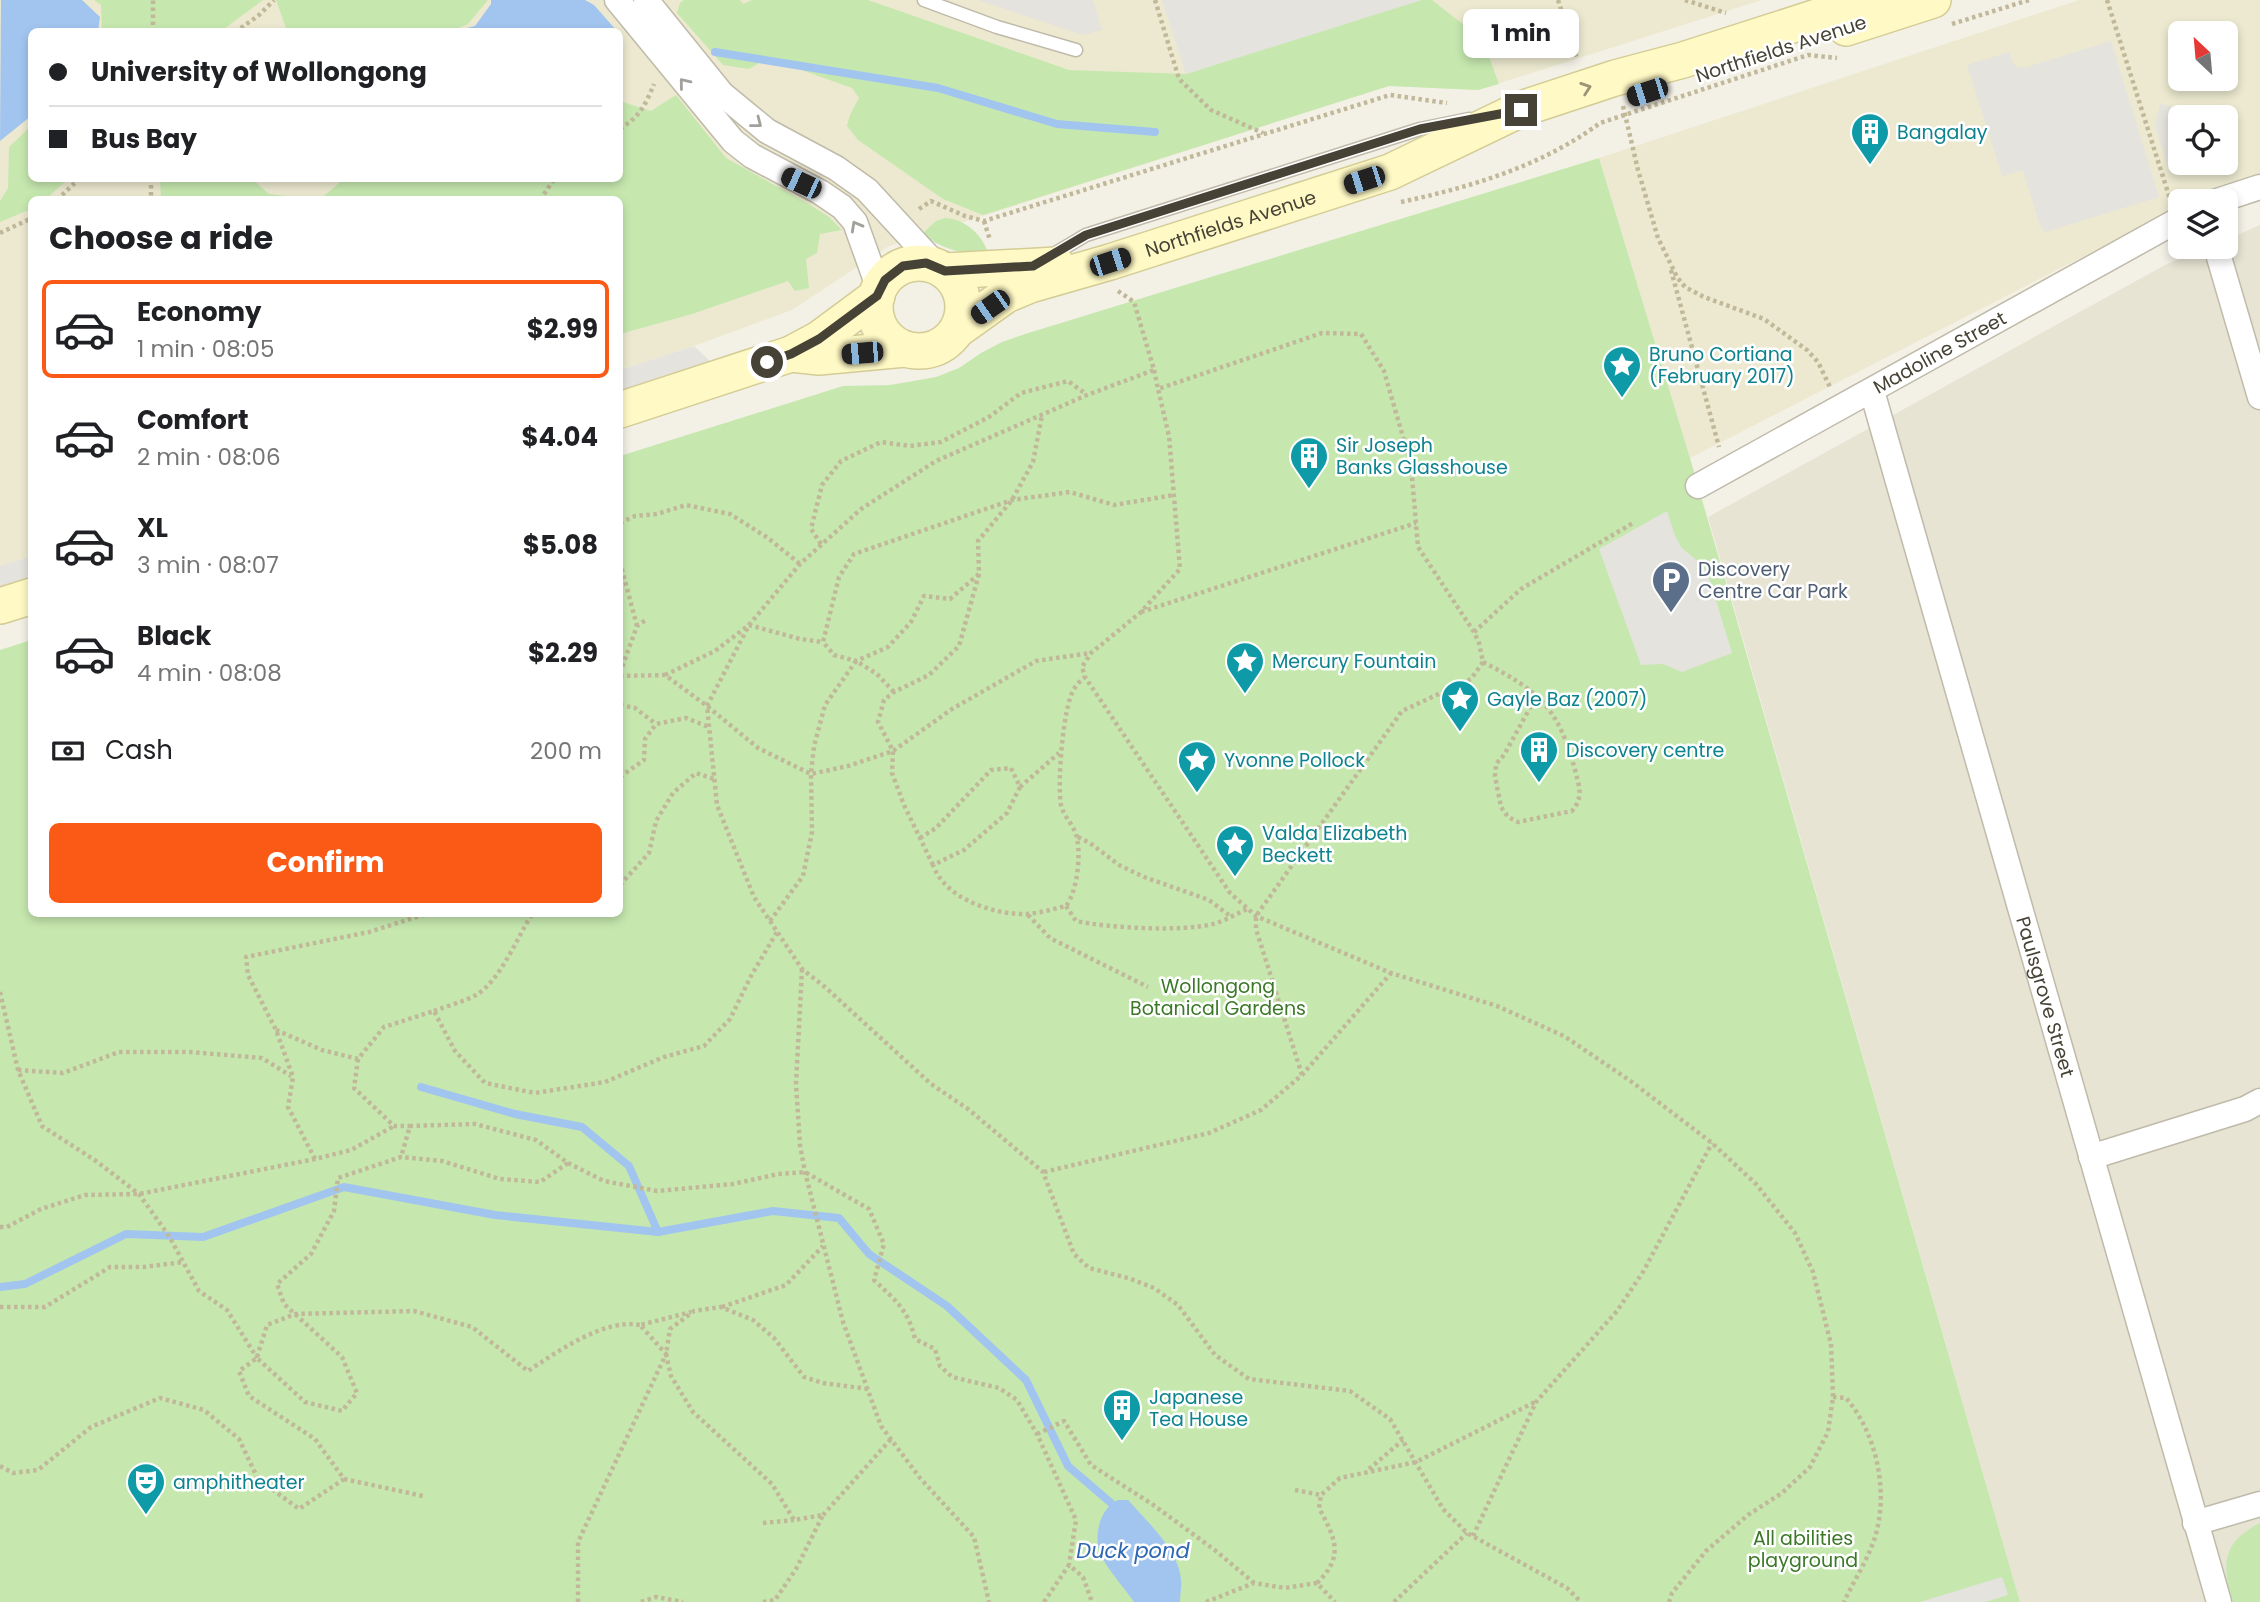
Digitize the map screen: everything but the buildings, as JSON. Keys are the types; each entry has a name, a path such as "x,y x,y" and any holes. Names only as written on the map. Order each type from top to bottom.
{"main road":[{"name":"Northfields Avenue","path":"1392,188 1521,110 1615,78 1683,60 1870,0"},
{"name":"Northfields Avenue","path":"957,330 1006,295 1030,285 1119,274 1392,188 1442,164 1621,100 1941,13"},
{"path":"791,354 819,357 905,349 929,350 950,339 962,320 963,298 959,288 941,269 926,263 903,266 885,280 878,293 875,307 881,328 887,337 905,349"},
{"name":"Northfields Avenue","path":"941,269 1033,266 1119,274"},
{"path":"623,409 791,354 819,339 878,293"},
{"path":"0,606 28,597"}],"street":[{"path":"617,0 733,141 752,156 820,192 842,207 855,222 878,293"},
{"path":"646,0 722,94 767,131 836,168 867,190 941,269"},
{"path":"2238,194 2260,187"},
{"name":"Madoline Street","path":"1699,486 1872,391 2168,215"},
{"path":"2220,259 2260,397"},
{"name":"Paulsgrove Street","path":"1872,391 2219,1602"},
{"path":"2091,1157 2245,1109 2260,1101"},
{"path":"2195,1523 2260,1504"}],"lane":[{"path":"924,0 997,27 1076,50"},
{"path":"1033,266 1086,235 1420,129 1521,110"}],"path":[{"path":"153,0 153,28"},
{"path":"241,28 274,0"},
{"path":"1155,0 1179,79 1211,110 1263,133"},
{"path":"1558,0 1578,64"},
{"path":"1685,0 1730,14 1718,18"},
{"path":"1941,13 2029,0"},
{"path":"2107,0 2169,189"},
{"path":"1392,188 1440,194 1508,172 1555,153 1600,123 1626,114 1808,55 1843,59"},
{"path":"623,127 635,119 646,105 658,75"},
{"path":"931,201 984,221 1390,95 1452,103"},
{"path":"1626,114 1637,170 1658,238 1685,287 1704,297 1764,319 1807,350 1818,362 1830,388 1819,394"},
{"path":"61,196 76,182"},
{"path":"0,233 28,220"},
{"path":"984,221 998,268"},
{"path":"1669,262 1719,448 1730,442"},
{"path":"1119,274 1116,290 1133,302 1154,370 1169,436 1180,569 1140,612 1091,653 1082,667 1085,677 1230,893 1256,916 1391,973 1497,1006 1564,1036 1632,1082 1712,1143 1756,1184 1795,1233 1813,1272 1831,1344 1833,1397 1829,1432 1811,1467 1782,1493 1748,1516 1706,1551 1672,1593 1669,1602"},
{"path":"1158,389 1322,333 1360,334 1384,371 1411,465 1418,547 1474,632 1483,662 1471,679 1402,711 1256,916 1256,929 1302,1076"},
{"path":"1154,370 1087,395 936,461 860,509 800,564 749,625 707,706 717,805 754,897 802,969 931,1084 968,1109 1044,1172 1074,1254 1089,1268 1154,1288 1178,1305 1215,1355 1249,1379 1350,1391 1390,1419 1443,1509 1467,1533 1567,1588 1581,1602"},
{"path":"821,544 811,529 822,485 841,461 881,442 910,446 941,442 989,417 1021,393 1068,381 1087,395"},
{"path":"1042,415 1033,461 1012,499 978,541 979,574 959,646 929,676 884,699 878,722 893,751 892,773 904,805 937,876 971,903 997,911 1028,914 1066,906 1071,900 1076,885 1077,837 1061,805 1060,753 1073,690 1085,677"},
{"path":"823,642 839,577 854,554 1012,499 1070,492 1114,505 1174,495"},
{"path":"623,522 635,516 657,514 687,505 730,514 768,538 800,564"},
{"path":"1140,612 1416,523"},
{"path":"1474,632 1521,589 1633,523"},
{"path":"623,573 638,626"},
{"path":"770,921 803,876 813,832 811,774 814,746 825,705 856,662 888,647 911,622 924,596 950,598 979,574"},
{"path":"623,666 638,626 648,619"},
{"path":"749,625 800,639 823,642 834,654 877,674 894,692"},
{"path":"623,674 665,675 715,651 749,625"},
{"path":"665,675 758,748 811,774 848,766 893,751 952,709 1036,661 1091,653"},
{"path":"1483,662 1520,681 1536,695 1555,716 1568,743 1581,794 1572,811 1518,822 1508,817 1501,807 1495,776 1496,764 1504,755 1536,695"},
{"path":"623,706 635,708 656,724"},
{"path":"623,774 644,760 645,739 656,724 686,718 709,727"},
{"path":"933,865 964,850 1007,813 1020,787 1060,753"},
{"path":"920,838 936,828 991,770 1011,768 1020,787"},
{"path":"623,883 649,853 656,821 673,793 696,773 714,779"},
{"path":"1077,837 1090,843 1118,865 1209,900 1230,916"},
{"path":"1066,906 1076,921 1096,925 1186,927 1214,923 1248,909"},
{"path":"1028,914 1050,938 1148,987"},
{"path":"315,1159 288,1107 293,1077 276,1030 248,975 246,957 369,932 416,917"},
{"path":"394,1126 354,1088 358,1059 384,1027 477,995 503,968 516,939 531,917"},
{"path":"434,1011 455,1051 485,1083 535,1093 605,1082 664,1057 704,1046 730,1019 751,976 778,932"},
{"path":"802,969 796,1084 805,1172 842,1322 881,1426 920,1478 974,1537 989,1602"},
{"path":"1044,1172 1209,1133 1261,1110 1302,1076 1391,973"},
{"path":"0,992 18,1070 42,1126 96,1161 139,1194 169,1236 200,1290 227,1311 257,1358 305,1402 342,1410 357,1393 342,1357 284,1304 277,1284 310,1254 334,1211 338,1178 401,1157 442,1161 500,1179 540,1182 568,1163"},
{"path":"276,1030 322,1050 358,1059"},
{"path":"18,1070 63,1073 119,1052 190,1052 262,1058 293,1077"},
{"path":"0,1227 7,1227 41,1209 85,1195 139,1194 351,1150 394,1126 475,1124 536,1140 568,1163 604,1181 657,1191 733,1184 778,1174 805,1172 869,1209 884,1244 874,1280 901,1306 911,1321 915,1339 935,1349 940,1366 952,1377 999,1388 1017,1400 1037,1434 1076,1520 1069,1565 1044,1602"},
{"path":"401,1157 410,1126"},
{"path":"1473,1536 1536,1402 1623,1301 1643,1272 1712,1143"},
{"path":"423,1496 344,1479 315,1439 250,1396 239,1371 257,1358 267,1325 295,1314 414,1311 472,1326 528,1371 576,1341 626,1322 640,1325 722,1307 786,1284 823,1246"},
{"path":"0,1307 45,1307 110,1267 144,1267 183,1262"},
{"path":"722,1307 753,1320 774,1338 804,1377 823,1383 868,1389"},
{"path":"578,1602 578,1542 666,1354 670,1329 694,1311"},
{"path":"640,1325 666,1354 671,1376 693,1412 772,1484 794,1520"},
{"path":"1833,1397 1846,1398 1852,1404 1870,1440 1880,1475 1878,1524 1871,1548 1844,1602"},
{"path":"0,1466 13,1473 38,1470 91,1427 160,1398 204,1410 239,1439 258,1479 299,1509 344,1479"},
{"path":"1037,1434 1064,1422 1091,1465 1152,1504 1254,1583 1285,1588 1317,1583 1329,1572 1335,1554 1334,1536 1319,1508 1321,1495 1340,1478 1416,1462 1536,1402"},
{"path":"763,1602 774,1601 796,1569 823,1515 891,1439"},
{"path":"1367,1471 1403,1440"},
{"path":"1295,1490 1321,1495"},
{"path":"763,1523 823,1515"},
{"path":"1396,1602 1467,1533"},
{"path":"1069,1565 1083,1577 1092,1602"},
{"path":"1206,1602 1254,1583"},
{"path":"1317,1583 1335,1602"},
{"path":"641,1602 656,1597 682,1602"}],"shaded area":[{"path":"0,0 1762,0 1478,90 1389,86 889,246 792,310 623,369 623,196 28,196 28,557 0,566"},
{"path":"978,0 1093,0 1102,30 1083,35"},
{"path":"1162,0 1422,0 1186,74"},
{"path":"2079,0 2260,0 2260,178 2227,189 2168,189 2168,213 1690,458 1599,158"},
{"path":"2111,41 2159,197 2045,232 2039,223 2023,170 2002,176 1967,65 2009,52 2013,64 2019,68 2027,67"},
{"path":"2160,104 2168,106 2168,167 2155,126"},
{"path":"2260,225 2260,1602 2020,1602 1708,517 2165,265 2180,259 2238,259 2238,235"},
{"path":"694,346 713,364 623,393 623,369"},
{"name":"Discovery Centre Car Park","path":"1667,511 1682,548 1701,564 1708,574 1732,653 1682,672 1663,664 1641,665 1599,549"},
{"path":"28,557 28,583 0,592 0,566"},
{"path":"2002,1577 2008,1595 1985,1602 1920,1602"}],"green space":[{"path":"94,0 263,0 225,28 102,28 101,5"},
{"path":"276,0 488,0 468,24 458,28 286,28"},
{"path":"684,0 740,0 743,4 752,0 868,0 1069,70 1186,74 1408,0 1432,0 1483,40 1499,84 1478,90 1389,86 983,215 943,199 858,140 847,126 859,98 852,88 768,58 749,69 723,65 677,13"},
{"path":"676,95 726,158 812,206 842,230 820,234 817,253 806,259 809,288 795,291 788,281 692,314 623,333 623,196 324,196 340,182 623,182 623,102 651,111"},
{"path":"28,129 28,182 65,182 49,196 28,196 28,210 0,222 0,201 8,188 9,147"},
{"name":"Wollongong Botanical Gardens","path":"1599,158 1690,458 2020,1602 0,1602 0,650 28,641 28,917 623,917 623,455 843,386 890,385 936,377 959,368 1002,342"},
{"path":"160,182 255,182 269,194 287,196 161,196"},
{"path":"945,218 960,222 973,230 979,236 989,257 954,250 922,234 936,221"},
{"path":"2260,1523 2260,1602 2233,1602 2227,1577 2228,1556 2238,1538"}],"water":[{"path":"1,0 82,0 100,17 98,28 28,28 28,118 0,141"},
{"path":"491,0 585,0 594,5 614,28 467,28 475,26"},
{"name":"Duck pond","path":"1118,1500 1128,1500 1168,1547 1179,1568 1180,1602 1134,1602 1105,1563 1099,1550 1099,1525 1106,1510"}],"waterway":[{"path":"715,52 938,88 1057,124 1155,132"},
{"path":"421,1087 515,1114 582,1127 629,1166 658,1232"},
{"path":"0,1287 25,1284 126,1234 203,1237 344,1187 495,1215 658,1232 773,1211 839,1218 869,1254 947,1306 1026,1380 1068,1466 1111,1503"}],"place":[{"name":"Bangalay","path":"1870,166"},
{"name":"Bruno Cortiana (February 2017)","path":"1622,399"},
{"name":"Sir Joseph Banks Glasshouse","path":"1309,490"},
{"name":"Discovery Centre Car Park","path":"1671,614"},
{"name":"Mercury Fountain","path":"1245,695"},
{"name":"Gayle Baz (2007)","path":"1460,733"},
{"name":"Discovery centre","path":"1539,784"},
{"name":"Yvonne Pollock","path":"1197,794"},
{"name":"Valda Elizabeth Beckett","path":"1235,878"},
{"name":"Japanese Tea House","path":"1122,1442"},
{"name":"amphitheater","path":"146,1516"}],"route":[{"path":"767,362 791,354 819,339 877,296 885,280 903,266 926,263 945,271 1033,266 1086,235 1420,129 1521,110"}],"park label":[{"name":"All abilities playground","path":"1803,1549"}]}
